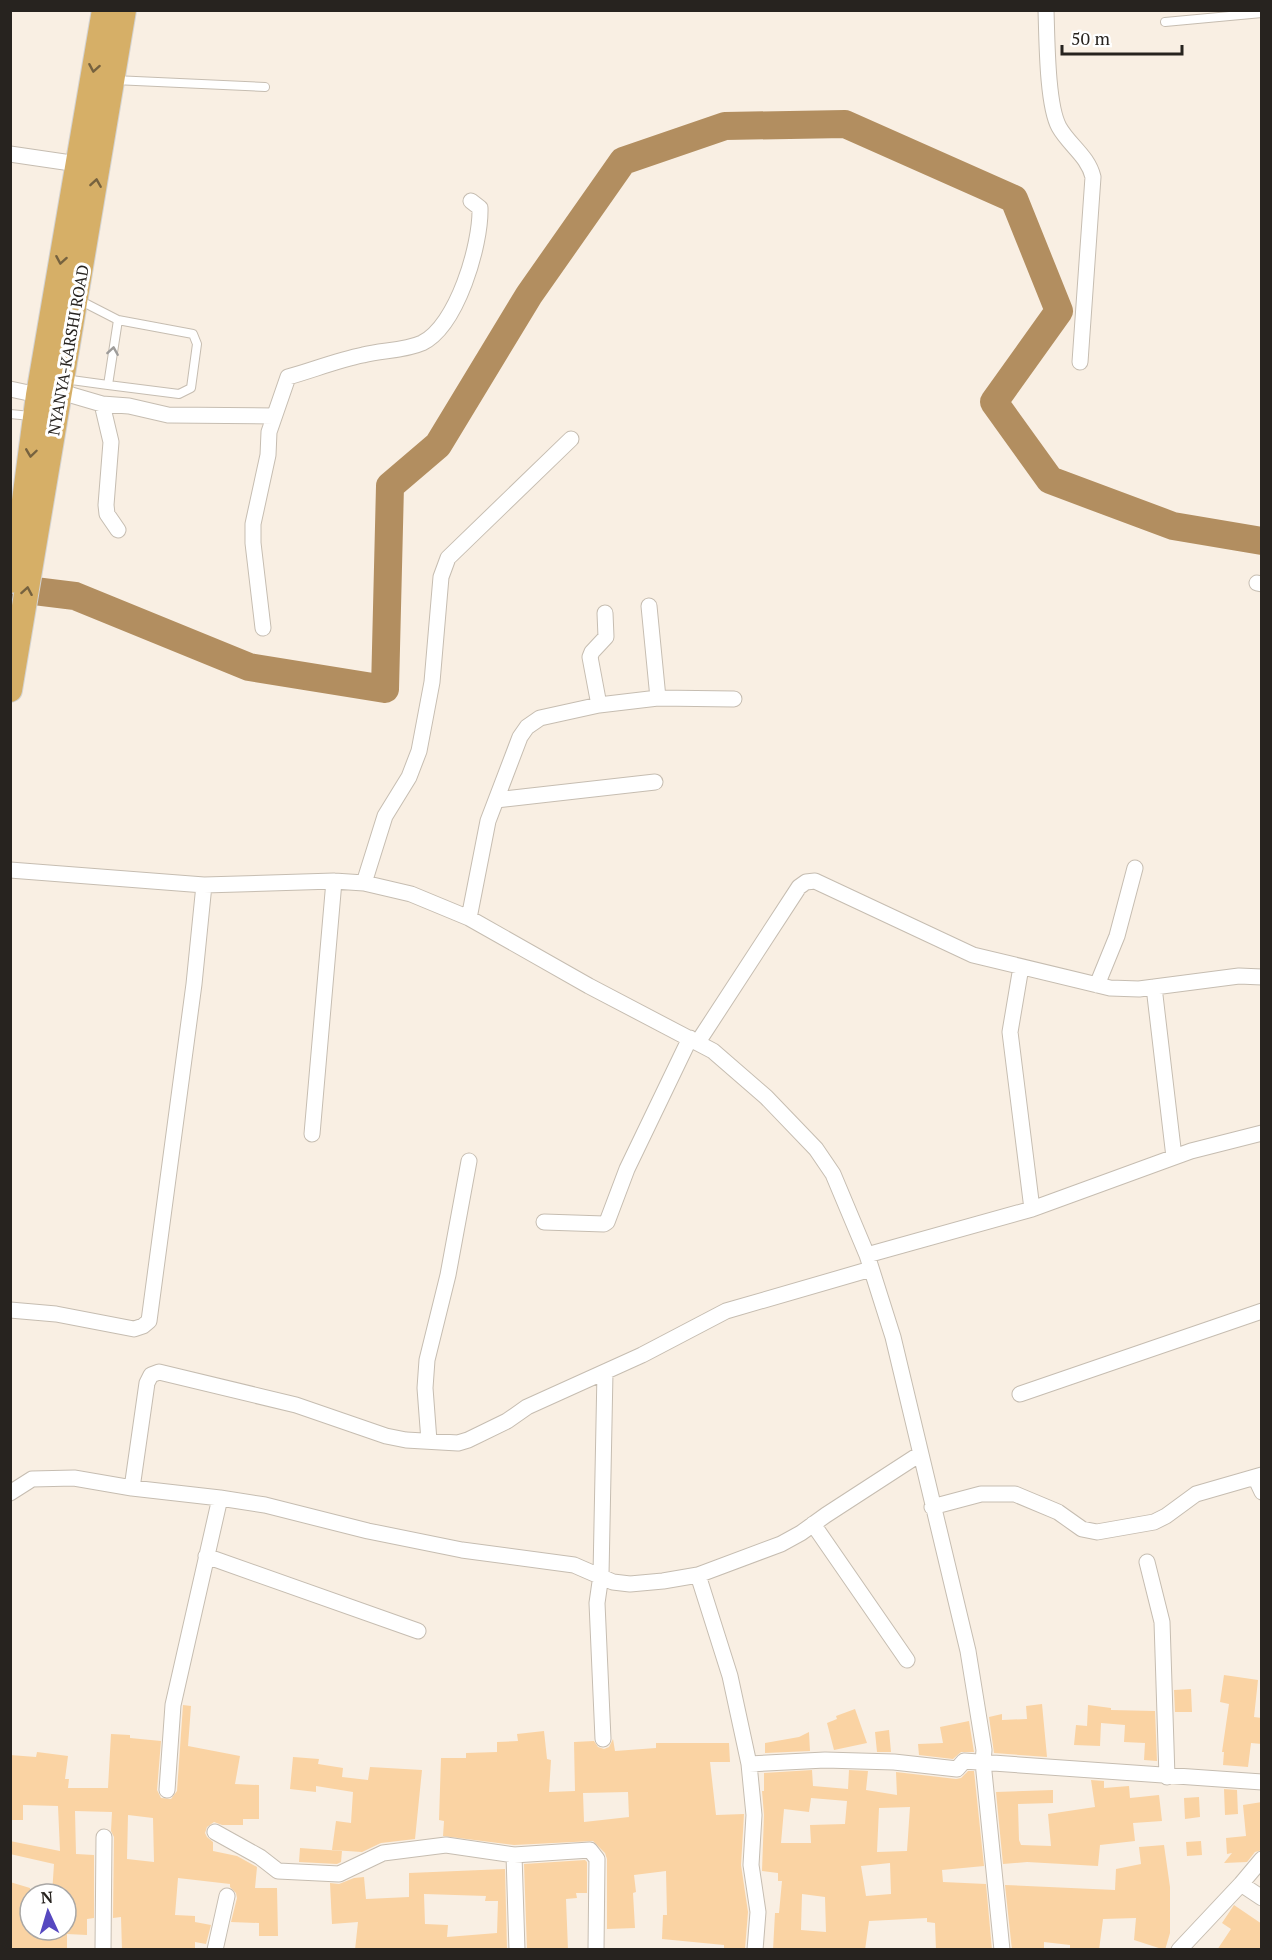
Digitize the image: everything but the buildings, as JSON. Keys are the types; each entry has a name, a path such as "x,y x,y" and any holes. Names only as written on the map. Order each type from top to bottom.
{"main road":[{"name":"NYANYA-KARSHI ROAD","path":"10,690 37,531 49,396 78,164 104,10"},
{"name":"NYANYA-KARSHI ROAD","path":"10,581 13,551 49,396 76,298 124,10"}],"street":[{"path":"1046,10 1052,110 1059,126 1090,165 1094,177 1080,362"},
{"path":"10,154 78,164"},
{"path":"263,628 253,543 253,524 268,454 269,432 288,377 363,355 412,346 434,334 450,314 471,264 480,221 480,208 471,201"},
{"path":"10,389 102,404 129,406 168,415 274,416"},
{"path":"102,404 111,442 107,514 118,530"},
{"path":"364,883 385,816 410,777 419,751 432,682 441,577 448,558 571,439"},
{"path":"649,606 658,698"},
{"path":"599,705 590,657 592,651 606,637 605,613"},
{"path":"470,918 488,821 519,737 526,727 540,718 599,705 658,698 734,699"},
{"path":"496,800 656,782"},
{"path":"1097,985 1117,936 1135,868"},
{"path":"10,870 204,885 334,881 364,883 411,894 470,918 589,986 713,1051 766,1097 816,1149 833,1174 869,1262 893,1337 968,1651 984,1750 983,1762 1002,1950"},
{"path":"312,1134 334,881"},
{"path":"544,1222 604,1224 607,1222 627,1169 694,1040 799,886 806,882 815,881 973,955 1110,988 1138,989 1239,976 1262,976"},
{"path":"10,1310 56,1314 134,1329 149,1321 194,984 204,885"},
{"path":"1021,967 1010,1032 1032,1209"},
{"path":"1154,987 1174,1157"},
{"path":"132,1488 147,1383 151,1375 159,1372 296,1405 386,1436 406,1440 458,1443 507,1421 527,1407 642,1355 726,1311 1032,1209 1174,1157 1262,1133"},
{"path":"429,1441 425,1388 427,1359 448,1275 469,1161"},
{"path":"1020,1394 1262,1311"},
{"path":"603,1739 597,1603 601,1575 605,1372"},
{"path":"10,1493 32,1479 44,1477 74,1478 132,1488 220,1498 265,1505 368,1531 462,1551 574,1564 613,1582 630,1584 698,1575 781,1544 920,1454"},
{"path":"932,1507 981,1494 1015,1494 1058,1512 1082,1529 1097,1533 1154,1522 1209,1488 1258,1476 1262,1492"},
{"path":"167,1790 173,1704 220,1498"},
{"path":"813,1524 907,1660"},
{"path":"207,1556 418,1631"},
{"path":"1147,1562 1162,1622 1167,1777"},
{"path":"698,1575 730,1676 749,1764 754,1815 751,1865 758,1912 756,1950"},
{"path":"749,1764 825,1760 894,1762 957,1769 964,1761 1262,1782"},
{"path":"215,1833 260,1857 278,1870 339,1874 383,1853 446,1845 513,1855 590,1850 597,1859 596,1950"},
{"path":"104,1837 104,1950"},
{"path":"513,1855 517,1950"},
{"path":"1179,1950 1262,1859"},
{"path":"1241,1884 1262,1898"},
{"path":"215,1950 227,1896"}],"lane":[{"path":"1165,22 1262,13"},
{"path":"113,80 265,87"},
{"path":"10,414 49,396 108,385 179,394 191,388 197,344 193,334 118,320 76,298"},
{"path":"108,385 118,320"}],"waterway":[{"path":"10,588 75,596 249,667 385,689 390,486 438,445 529,295 623,161 725,126 845,124 1014,199 1059,311 994,402 1050,480 1173,526 1262,541"}]}
